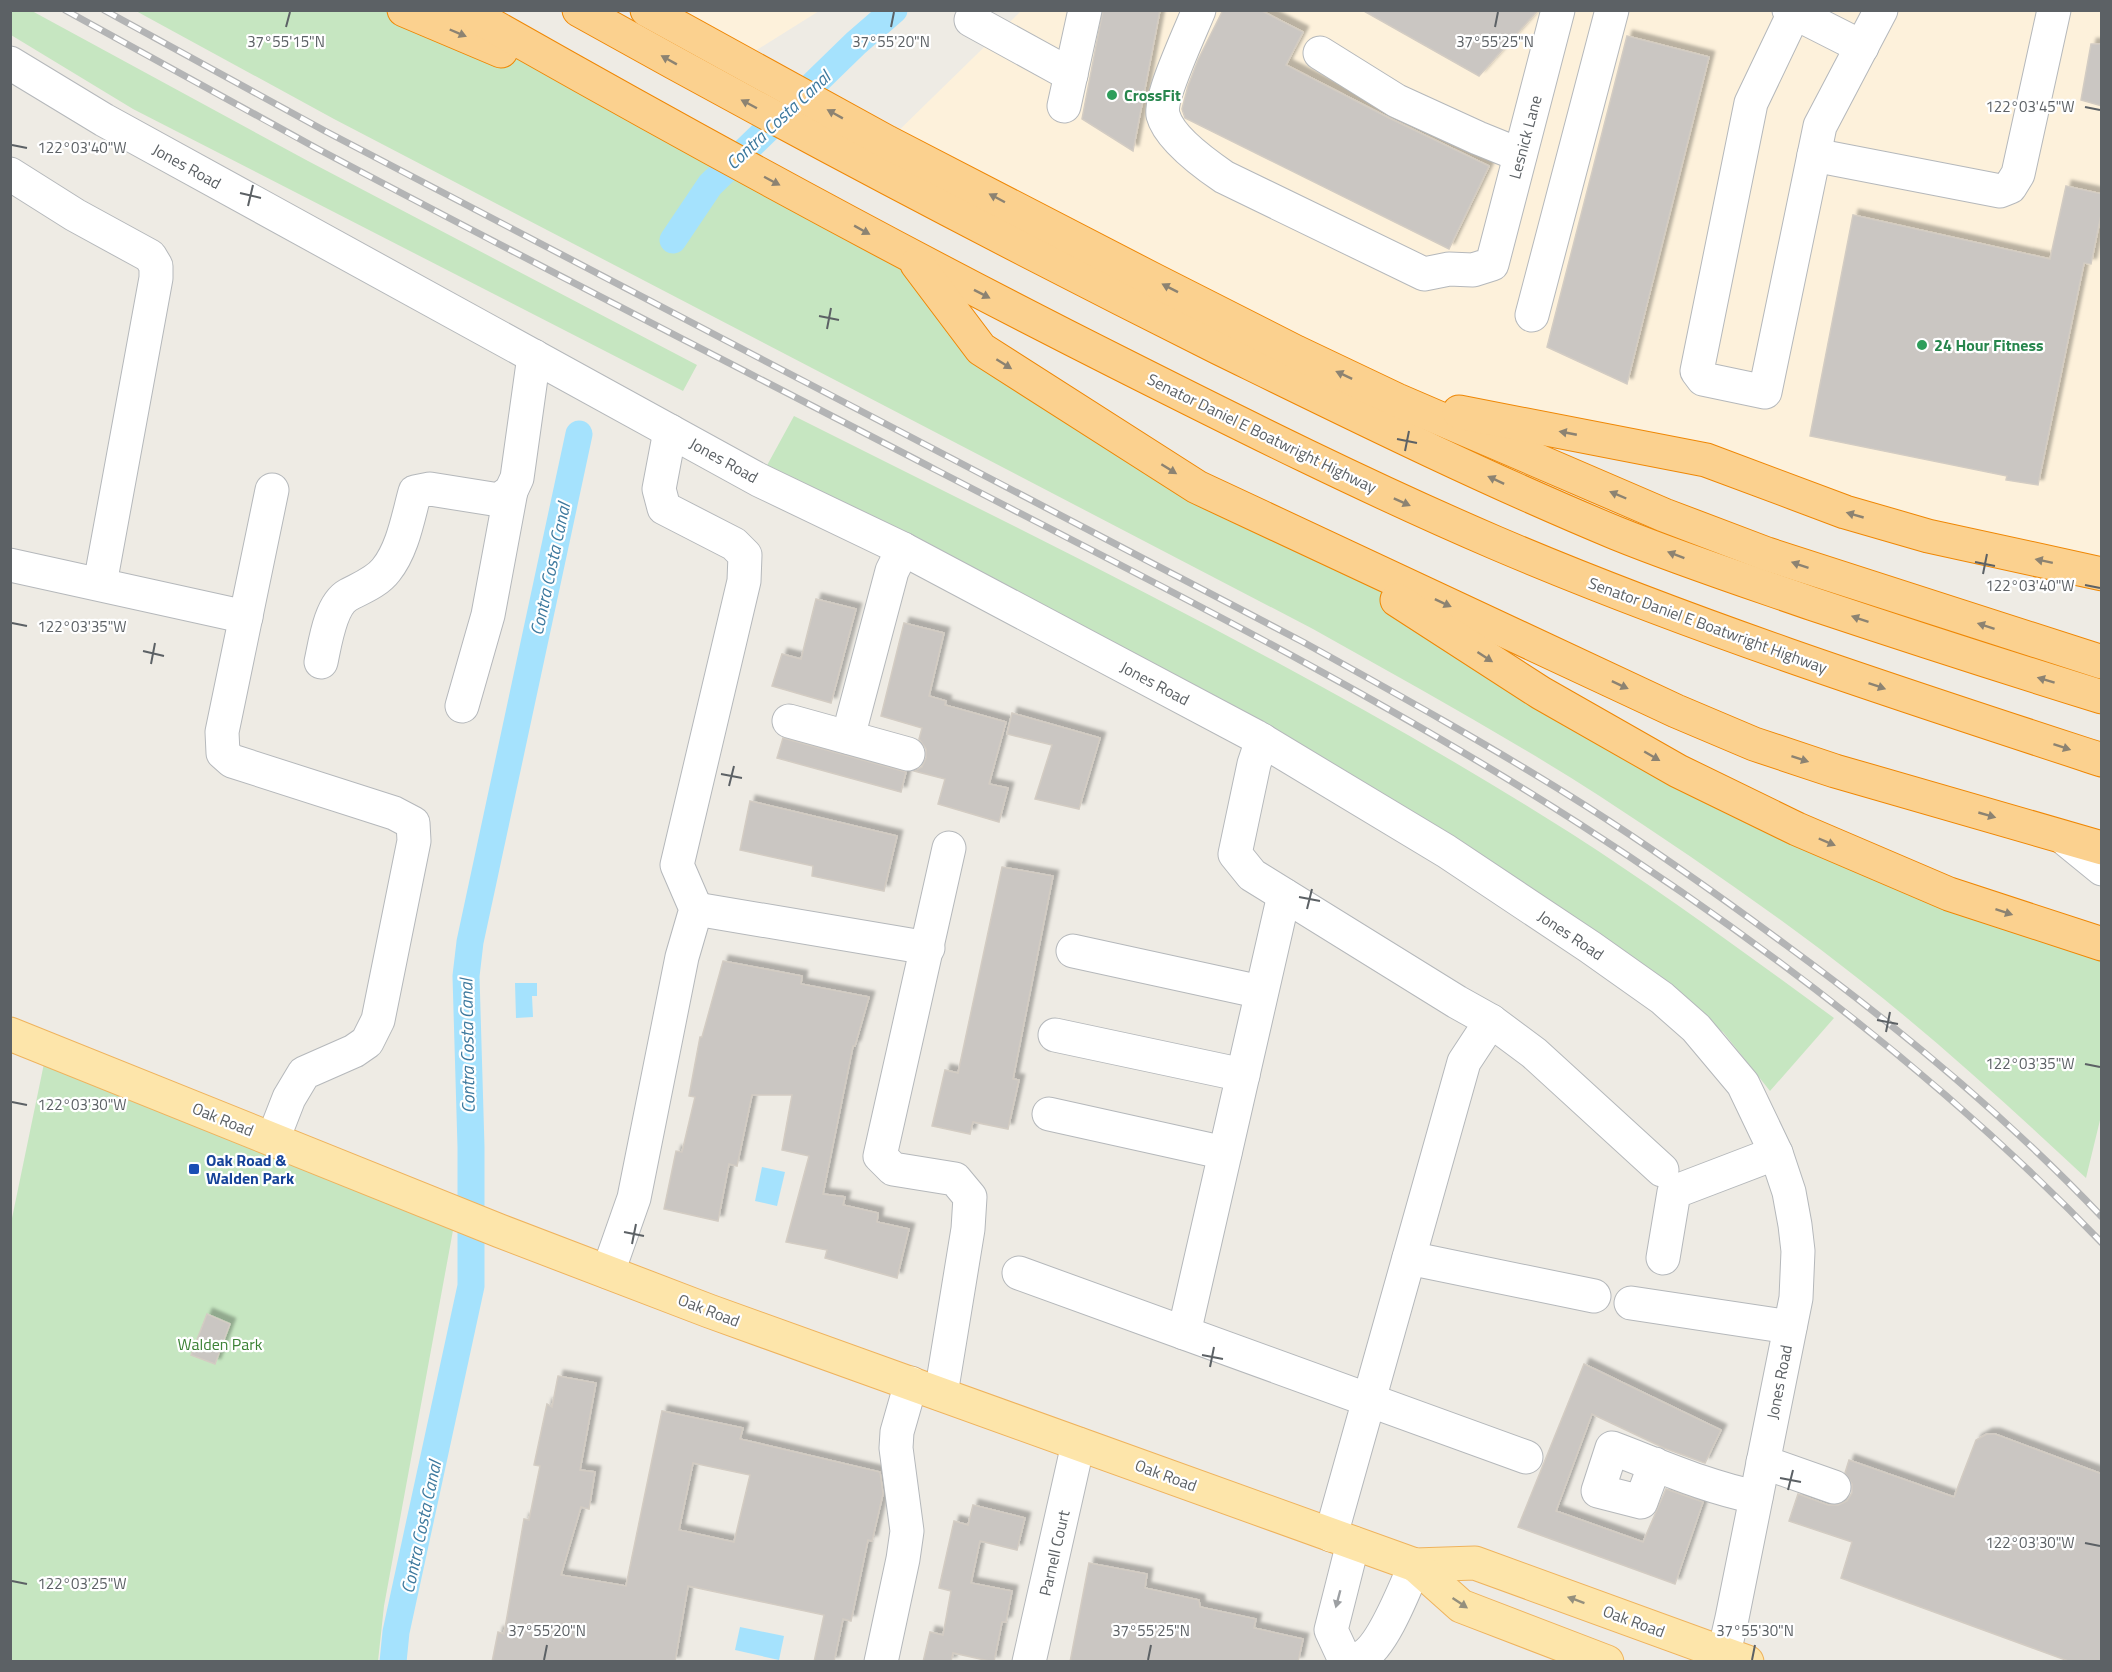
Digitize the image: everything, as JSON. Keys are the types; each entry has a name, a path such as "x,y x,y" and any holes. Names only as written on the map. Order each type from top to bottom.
{"highway":[{"path":"404,10 659,120"},
{"name":"Senator Daniel E Boatwright Highway","path":"465,10 659,120 912,258 1291,449 1392,497 1495,543 1703,626 2102,760"},
{"path":"579,10 856,162 1097,287 1333,404 1508,486 1618,534 1731,576 1971,657 2102,697"},
{"path":"647,10 887,142 1296,352 1397,399 1664,515 1767,554 2102,662"},
{"path":"912,258 981,349 1197,487 1666,706 1754,744 1847,774 2102,848"},
{"path":"1397,399 1706,460 1845,513 1928,536 2102,574"},
{"path":"1294,534 1540,693 1678,771 1797,830 1949,894 2102,944"}],"main road":[{"name":"Oak Road","path":"10,1034 456,1214 608,1272 1415,1566 1461,1606 1593,1658"},
{"name":"Oak Road","path":"1415,1566 1475,1563 1727,1657"}],"street":[{"path":"971,20 1068,91 1085,10"},
{"name":"Lesnick Lane","path":"1199,10 1164,97 1163,114 1170,130 1202,161 1224,177 1424,274 1449,269 1473,270 1492,264 1558,10"},
{"path":"1532,315 1612,10"},
{"path":"1862,46 1799,13 1751,104 1697,371 1703,379 1765,392 1820,126 1881,10"},
{"path":"1815,155 2000,190 2010,187 2018,174 2055,10"},
{"path":"1320,53 1397,101 1520,155"},
{"name":"Jones Road","path":"10,63 104,120 759,480 903,549 1262,740 1446,851 1662,998 1711,1044 1743,1084 1776,1153 1789,1192 1796,1234 1797,1277 1790,1327 1727,1657"},
{"path":"10,174 75,215 150,256 156,266 156,278 100,584"},
{"path":"462,706 488,615 511,491 517,478 534,356"},
{"path":"608,1272 634,1197 682,957 696,909 677,865 744,581 745,555 734,544 664,508 659,489 670,431"},
{"path":"321,662 330,619 345,596 366,586 386,571 399,546 415,492 429,489 500,500 511,491"},
{"path":"272,490 222,732 223,753 232,761 394,813 413,823 414,841 378,1020 367,1042 354,1051 304,1073 289,1098 273,1139"},
{"path":"848,737 892,571 903,549"},
{"path":"10,566 246,617"},
{"path":"789,721 908,754"},
{"path":"1262,740 1254,764 1235,854 1252,875 1457,1002 1491,1020 1534,1053 1662,1170"},
{"path":"2064,838 2102,869"},
{"path":"941,1394 968,1228 970,1197 955,1179 893,1169 880,1156 949,848"},
{"path":"1184,1333 1284,895"},
{"path":"696,909 928,948"},
{"path":"1073,951 1262,992"},
{"path":"1415,1566 1372,1650 1360,1659 1343,1660 1331,1630 1342,1539 1370,1400 1464,1062 1491,1020"},
{"path":"1054,1035 1243,1075"},
{"path":"1049,1114 1225,1153"},
{"path":"1663,1258 1674,1192 1776,1153"},
{"path":"1409,1258 1594,1296"},
{"path":"1018,1273 1526,1457"},
{"path":"1630,1303 1790,1327"},
{"path":"881,1662 907,1531 896,1448 897,1432 911,1383"},
{"name":"Parnell Court","path":"1029,1662 1078,1444"},
{"path":"1763,1462 1834,1487"},
{"path":"1654,1464 1723,1491 1756,1497"}],"shaded area":[{"path":"647,11 819,11 739,61"},
{"path":"1021,11 2101,11 2101,574 1706,460 1397,400 887,142"}],"green space":[{"path":"10,11 32,11 308,161 697,365 683,391 133,109 11,35"},
{"path":"136,11 404,11 646,113 912,258 981,349 1295,534 1678,771 2101,944 2101,1116 2086,1178 1947,1052 1828,955 1698,862 1598,795 1528,752 1313,629 334,119"},
{"path":"794,416 1188,615 1286,667 1478,776 1606,856 1834,1018 1770,1091 1723,1032 1662,998 1446,851 759,480"},
{"name":"Walden Park","path":"47,1049 456,1214 384,1606 378,1661 11,1662 11,1223"}],"water":[{"path":"515,983 537,983 537,996 532,996 533,1017 516,1018"},
{"path":"762,1167 785,1172 777,1206 755,1201"},
{"path":"740,1627 784,1636 779,1660 735,1650"}],"building":[{"path":"1103,10 1160,10 1133,151 1082,119"},
{"path":"1223,10 1260,10 1303,32 1286,65 1489,166 1449,249 1185,118 1182,109 1188,86"},
{"path":"1362,10 1538,10 1479,76"},
{"path":"1627,36 1709,57 1627,384 1547,347"},
{"path":"2091,44 2102,44 2102,106 2081,100"},
{"name":"24 Hour Fitness","path":"2066,186 2102,194 2102,210 2091,264 2084,263 2038,485 2006,480 2007,476 1810,436 1853,215 2050,259"},
{"path":"816,599 856,609 831,703 772,686 782,654 801,659"},
{"path":"904,623 944,633 929,696 946,701 945,705 1006,722 989,784 1008,788 999,822 938,804 945,779 914,771 922,767 926,758 926,749 919,739 922,728 881,716"},
{"path":"1012,713 1100,738 1079,809 1035,799 1052,745 1007,734"},
{"path":"783,738 906,772 901,792 777,758"},
{"path":"750,801 897,836 884,891 812,876 813,866 740,850"},
{"path":"1002,867 1053,876 1013,1079 1019,1080 1008,1129 973,1122 970,1134 932,1126 945,1070 958,1073"},
{"path":"723,961 802,976 801,984 869,997 855,1046 853,1046 823,1194 845,1197 843,1205 878,1213 877,1222 909,1229 897,1278 825,1258 827,1250 786,1242 809,1156 782,1150 792,1095 752,1095 737,1166 729,1164 718,1221 664,1209 676,1151 682,1152 695,1097 689,1096 700,1037 702,1037"},
{"path":"207,1314 230,1324 215,1364 191,1355"},
{"path":"1584,1364 1721,1430 1705,1463 1664,1448 1592,1414 1556,1511 1643,1542 1666,1489 1703,1502 1675,1584 1518,1527"},
{"path":"558,1376 596,1383 580,1470 595,1472 589,1509 581,1507 561,1575 626,1586 662,1411 743,1428 740,1439 880,1472 883,1494 872,1541 868,1540 851,1621 843,1619 834,1662 814,1662 824,1615 688,1586 675,1662 492,1662 498,1632 504,1634 524,1519 529,1520 540,1466 534,1465 547,1404 552,1407","holes":["693,1463 750,1475 734,1542 679,1530"]},
{"path":"1987,1434 1995,1434 2102,1474 2102,1662 2071,1662 1841,1578 1852,1542 1789,1521 1798,1494 1828,1505 1838,1505 1847,1501 1852,1493 1852,1484 1845,1473 1849,1460 1954,1497 1976,1440"},
{"path":"973,1505 1025,1518 1017,1550 980,1541 971,1583 1012,1591 1006,1622 1002,1622 994,1662 953,1653 951,1662 923,1662 930,1632 943,1635 951,1591 939,1588 954,1521 968,1525"},
{"path":"1089,1563 1147,1574 1145,1588 1199,1600 1200,1607 1256,1619 1254,1628 1303,1639 1298,1662 1070,1662"}],"waterway":[{"name":"Contra Costa Canal","path":"673,240 710,185 856,43 894,10"},
{"name":"Contra Costa Canal","path":"393,1662 396,1632 471,1286 471,1147 466,976 470,942 579,434"}],"railway":[{"path":"65,10 395,190 1261,639 1342,683 1500,775 1648,869 1785,966 1852,1018 1981,1126 2102,1243"},
{"path":"104,10 325,131 1303,642 1516,763 1586,806 1688,874 1869,1008 1989,1108 2028,1143 2102,1217"}],"place":[{"name":"CrossFit","path":"1112,95"},
{"name":"24 Hour Fitness","path":"1922,345"},
{"name":"Oak Road & Walden Park","path":"194,1169"}]}
